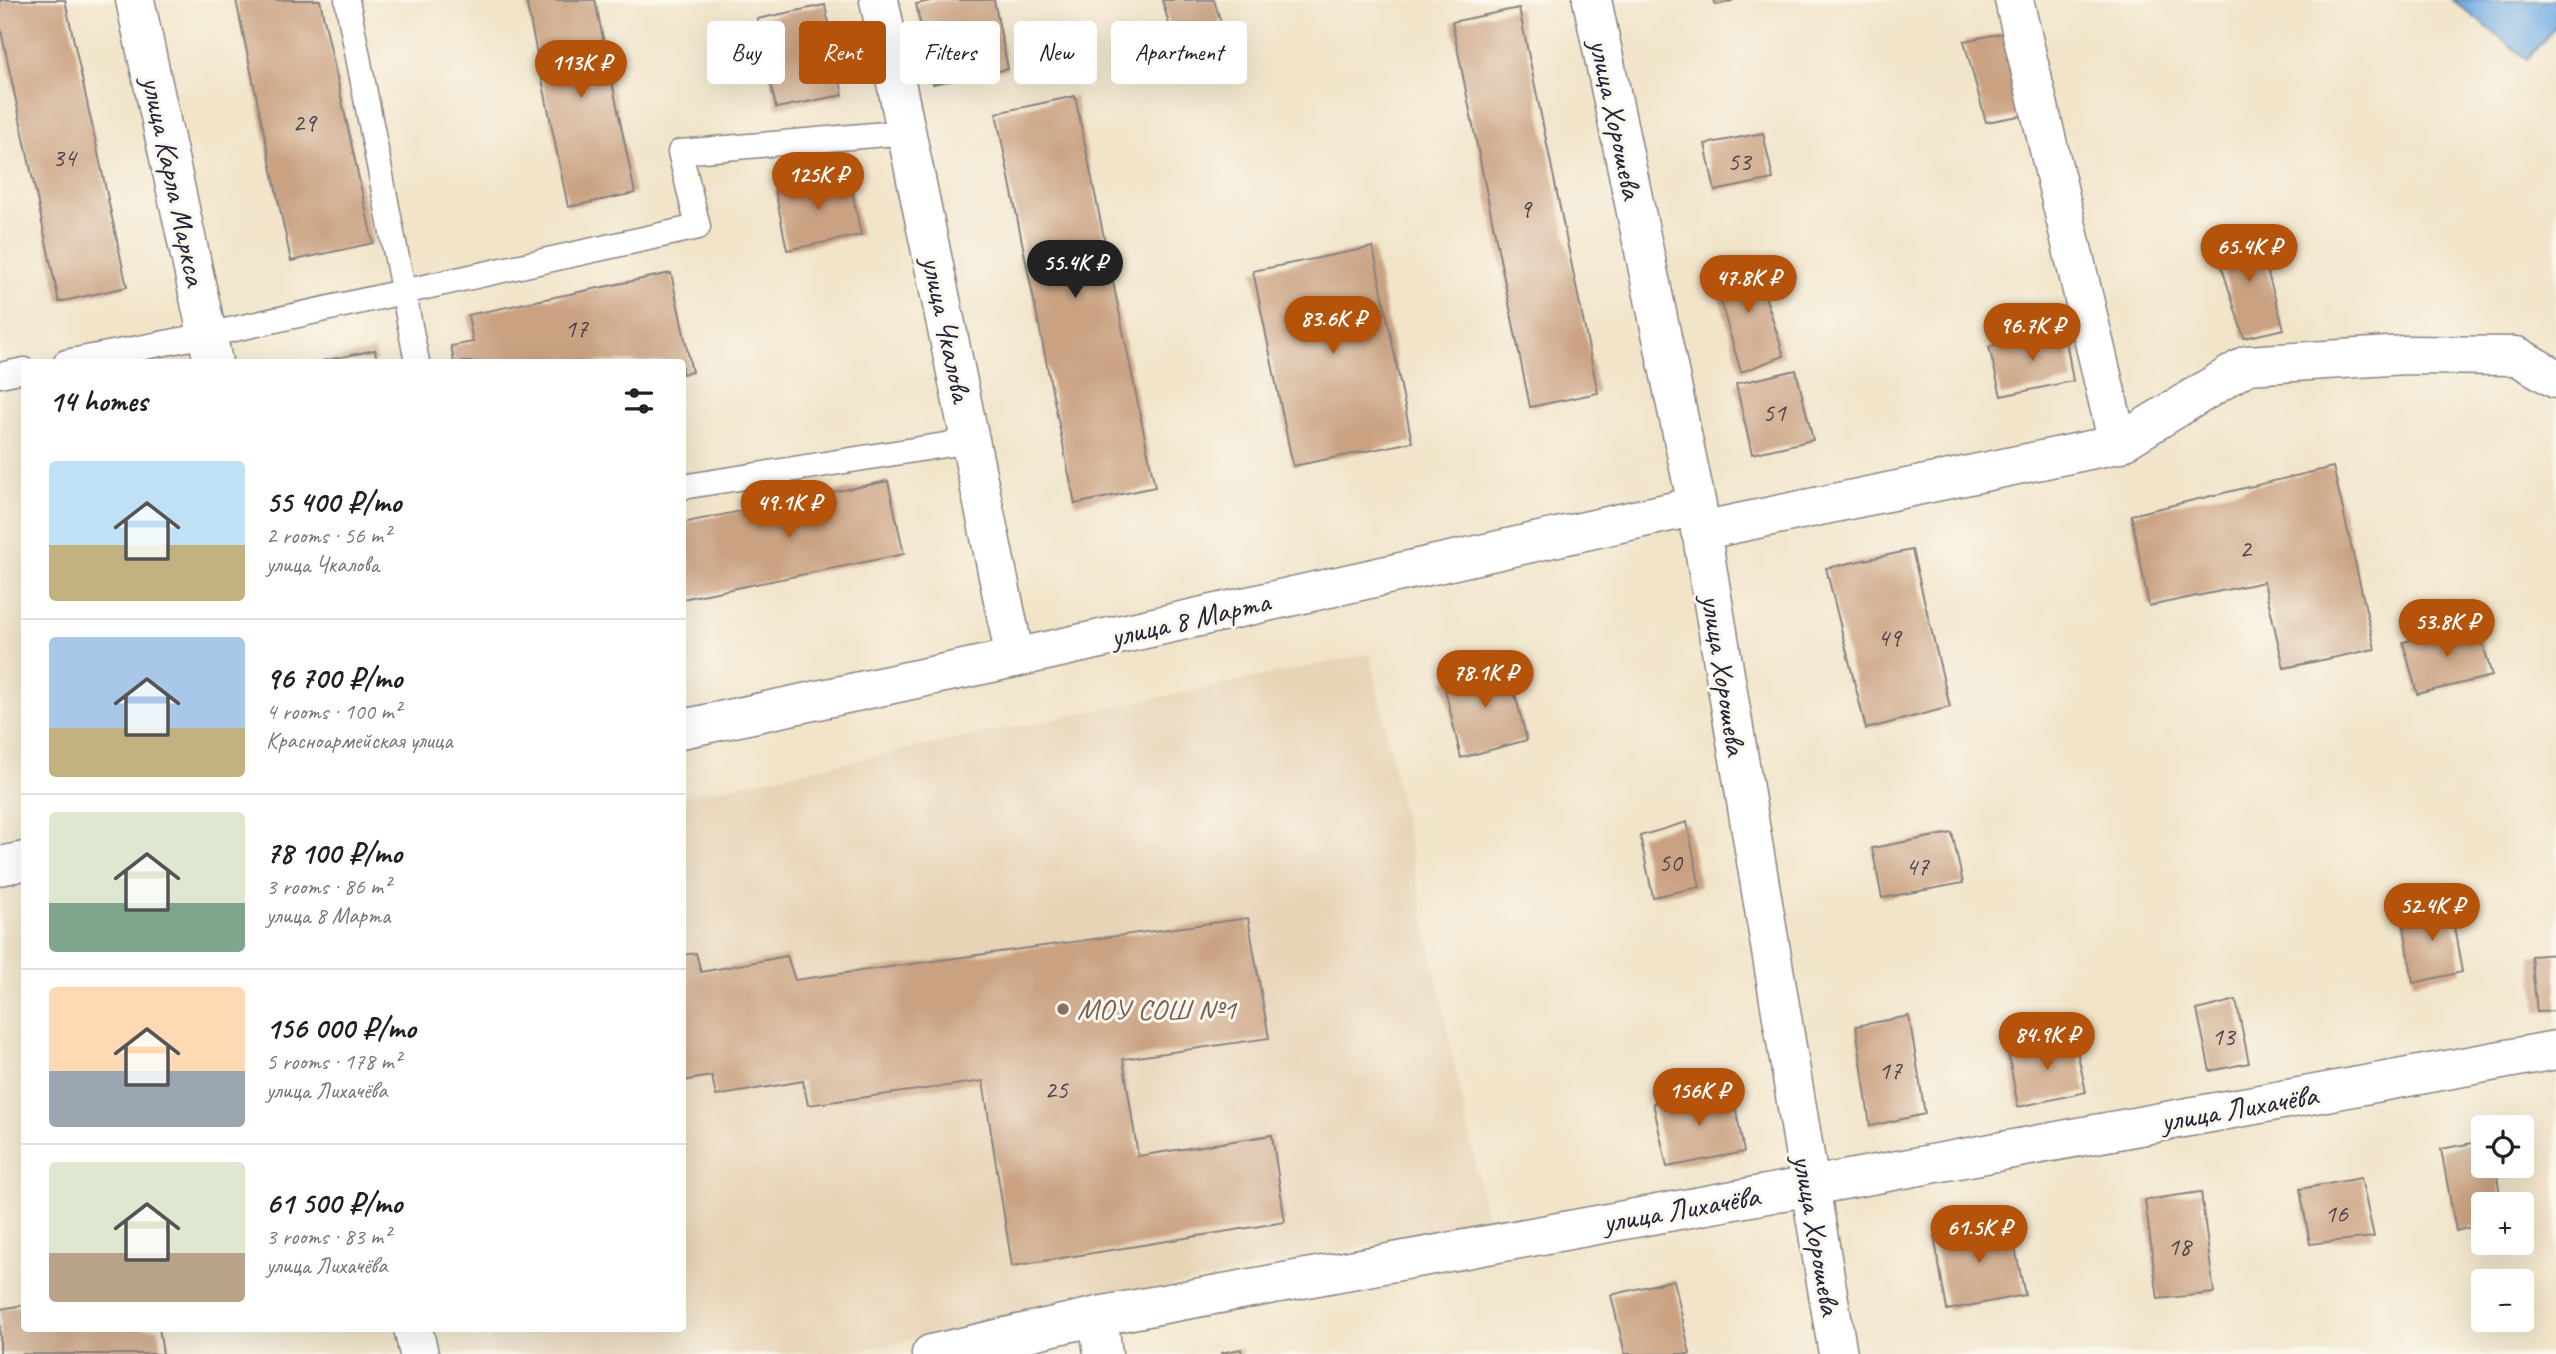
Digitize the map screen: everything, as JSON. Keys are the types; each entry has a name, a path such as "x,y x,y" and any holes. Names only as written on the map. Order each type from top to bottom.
{"street":[{"name":"улица Карла Маркса","path":"135,0 210,349"},
{"name":"улица Чкалова","path":"879,0 1015,658"},
{"name":"улица Хорошева","path":"1592,0 1698,519 1838,1354"},
{"path":"2014,0 2118,444"},
{"name":"улица 8 Марта","path":"686,728 1015,658 1698,519 2118,444 2248,365 2405,355 2517,356 2556,379"},
{"path":"0,866 21,862"},
{"name":"улица Лихачёва","path":"931,1354 1098,1316 2556,1050"},
{"path":"1098,1316 1103,1354"},
{"path":"414,1332 419,1354"}],"lane":[{"path":"347,0 416,359"},
{"path":"99,359 210,349 405,292 698,227 680,152 908,132"},
{"path":"0,375 21,371"},
{"path":"686,486 970,441"}],"shaded area":[{"name":"МОУ СОШ №1","path":"1370,654 1487,1221 844,1354 494,1354 490,1332 686,1332 686,795"}],"water":[{"path":"2453,0 2556,0 2556,26 2527,59"}],"building":[{"path":"0,0 65,0 127,287 59,302 0,26"},
{"path":"236,0 320,0 373,243 291,261"},
{"path":"526,0 595,0 635,193 568,207"},
{"path":"936,0 994,0 998,21 920,21 916,4"},
{"path":"1162,0 1214,0 1220,21 1168,21"},
{"path":"1714,0 1732,0 1732,1 1716,5"},
{"path":"825,5 828,21 799,21 799,84 841,84 843,95 776,108 771,84 785,84 785,21 757,19"},
{"path":"1519,8 1598,393 1530,407 1452,22"},
{"path":"1000,30 1008,69 1000,71"},
{"path":"2008,32 2025,115 1986,122 1964,41"},
{"path":"1075,96 1155,487 1075,504 996,113"},
{"path":"1763,133 1773,179 1715,191 1705,144"},
{"path":"849,175 861,235 787,250 775,190"},
{"path":"2255,229 2284,329 2244,338 2214,242"},
{"path":"1373,247 1412,442 1293,466 1253,271"},
{"path":"1754,260 1784,356 1741,372 1712,272"},
{"path":"671,273 692,372 686,373 686,359 453,359 451,346 473,342 468,315"},
{"path":"2064,328 2073,381 2001,396 1989,347"},
{"path":"375,350 376,359 332,359"},
{"path":"1796,370 1813,440 1752,454 1736,384"},
{"path":"2333,467 2375,649 2284,668 2264,582 2149,606 2131,515"},
{"path":"888,481 904,554 686,598 686,522"},
{"path":"1912,550 1950,707 1866,729 1826,568"},
{"path":"2477,623 2492,676 2417,694 2403,642"},
{"path":"1506,660 1527,740 1461,758 1443,681"},
{"path":"1687,822 1700,887 1653,897 1640,836"},
{"path":"1952,833 1963,883 1882,898 1872,848"},
{"path":"2450,904 2462,972 2413,983 2402,913"},
{"path":"1248,918 1269,1038 1123,1059 1138,1156 1272,1135 1285,1222 1012,1266 983,1081 808,1105 803,1081 716,1096 712,1076 686,1080 686,954 696,953 701,972 787,956 795,980"},
{"path":"2556,954 2556,1011 2537,1012 2531,956"},
{"path":"2236,1000 2249,1063 2210,1071 2197,1010"},
{"path":"1909,1016 1925,1114 1870,1126 1856,1026"},
{"path":"2074,1037 2086,1092 2018,1107 2008,1052"},
{"path":"1732,1089 1744,1152 1667,1167 1653,1103"},
{"path":"2471,1143 2471,1178 2498,1178 2499,1192 2471,1192 2471,1227 2456,1231 2441,1149"},
{"path":"2361,1178 2374,1237 2310,1244 2300,1189"},
{"path":"2201,1192 2214,1293 2158,1299 2145,1200"},
{"path":"2009,1219 2025,1295 1947,1310 1934,1236"},
{"path":"1674,1280 1690,1354 1625,1354 1611,1295"},
{"path":"21,1306 21,1332 160,1332 163,1354 0,1354 0,1309"},
{"path":"1241,1349 1242,1354 1221,1353"}],"place":[{"name":"МОУ СОШ №1","path":"1063,1009"}]}
